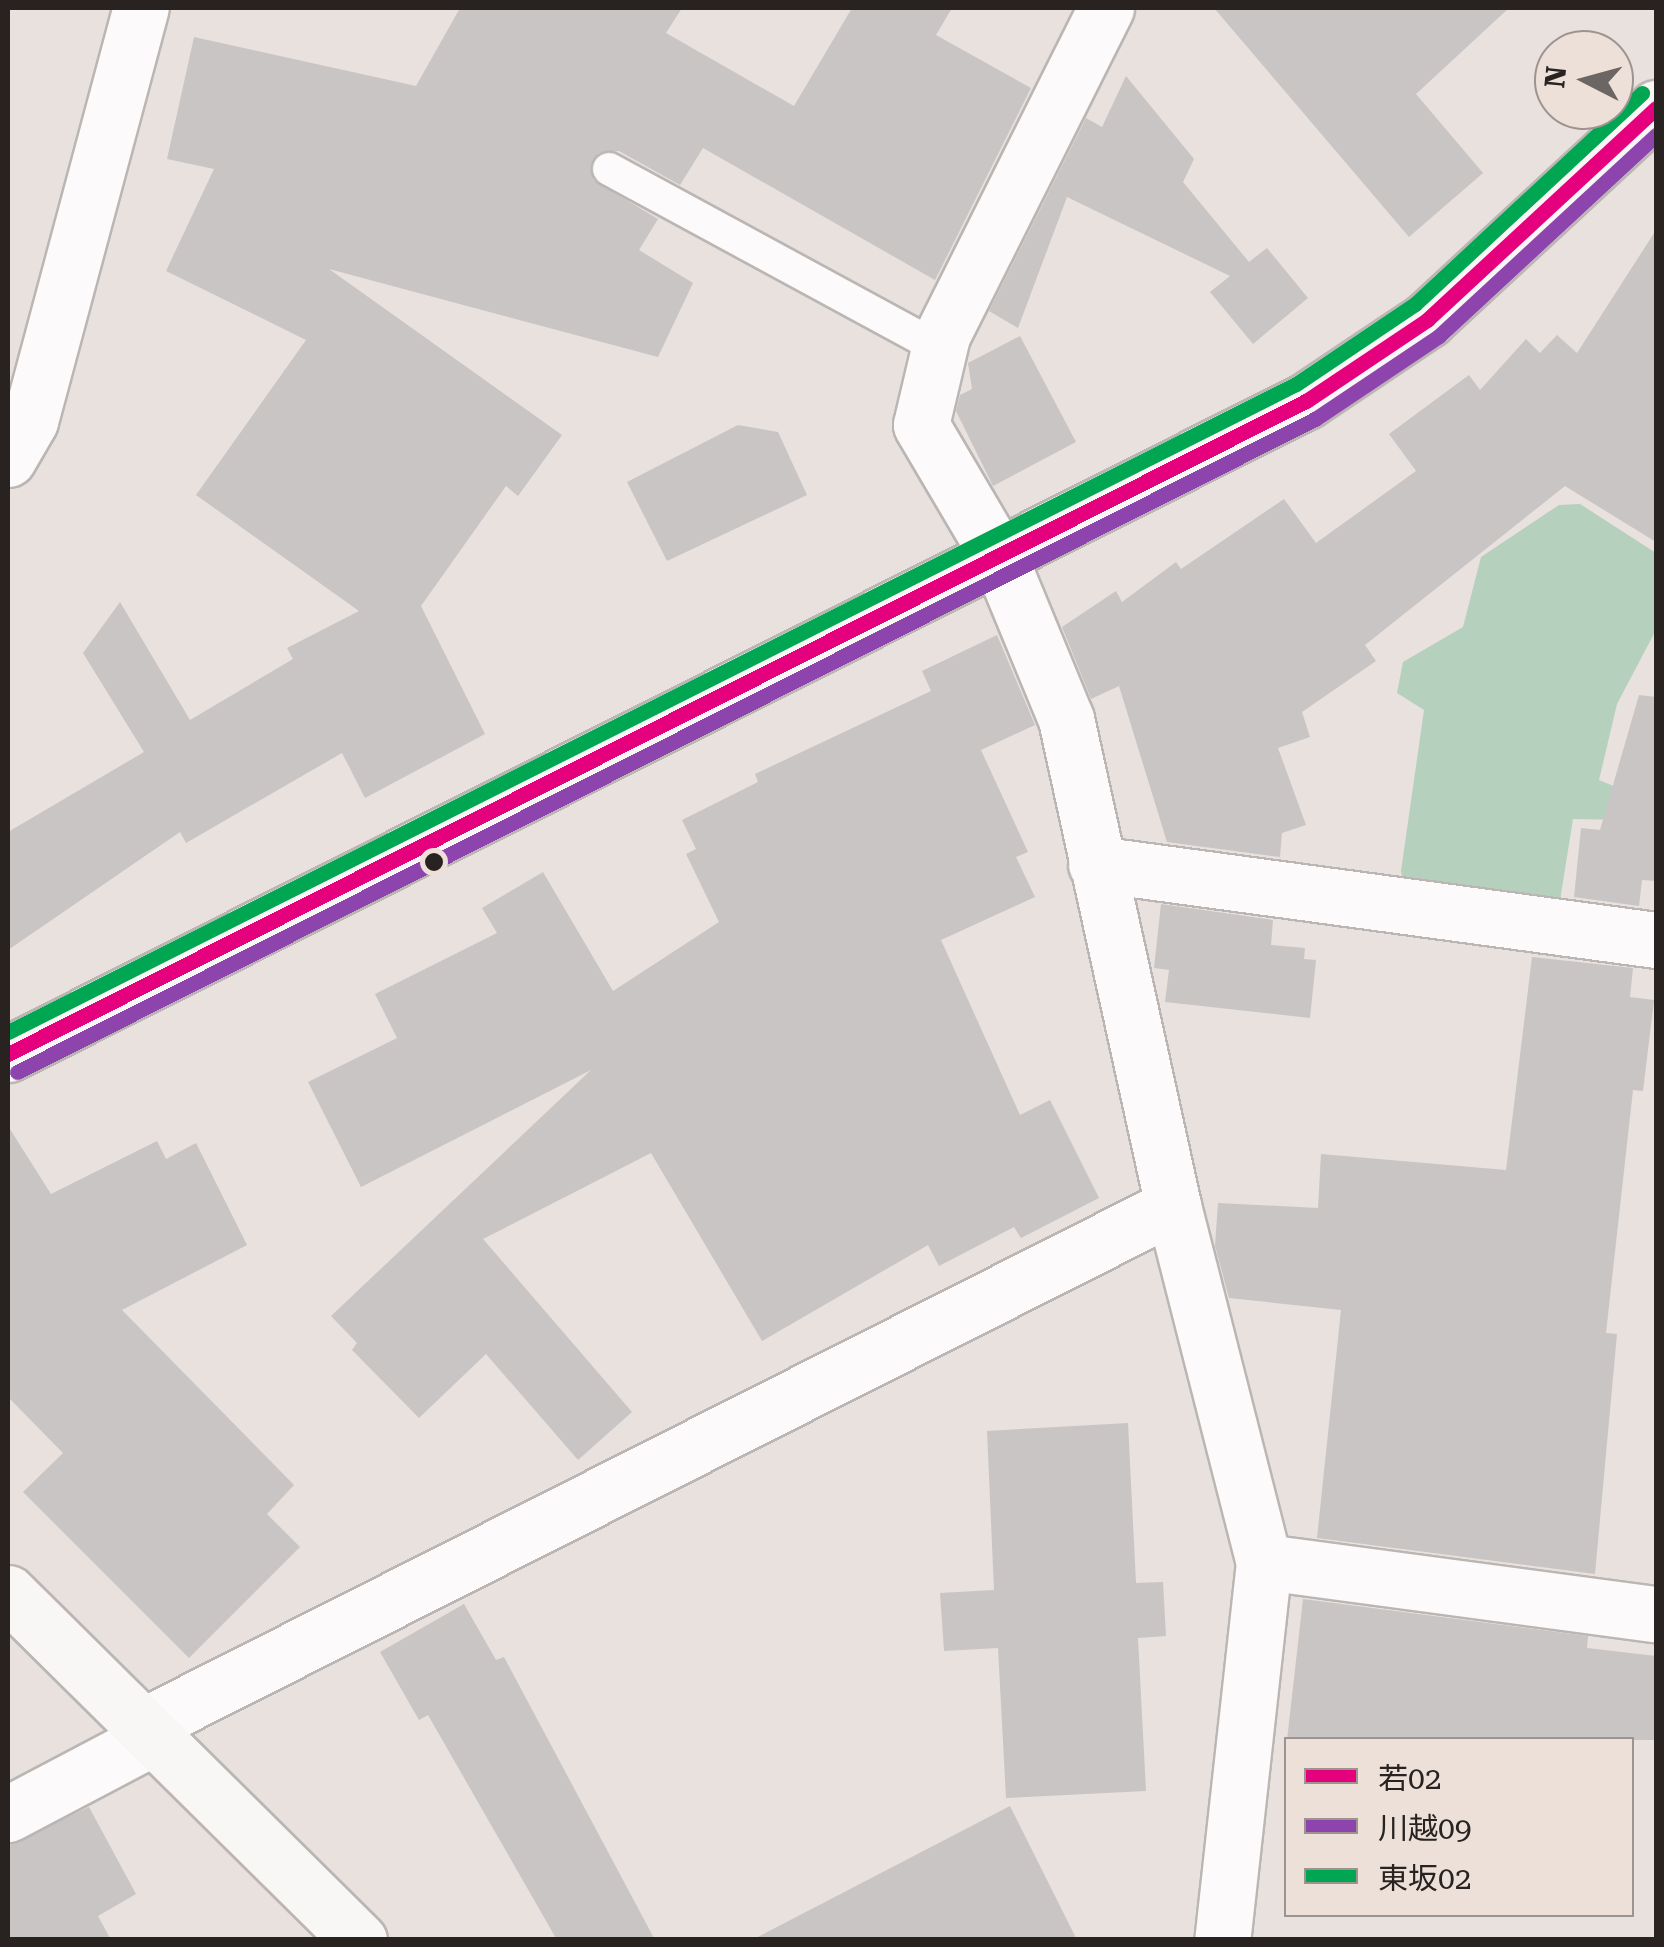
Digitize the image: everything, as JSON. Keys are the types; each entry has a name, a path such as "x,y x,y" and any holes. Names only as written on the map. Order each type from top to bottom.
{"street":[{"path":"8,459 30,421 140,8"},
{"path":"1106,8 940,349 921,425 1000,558 1066,720 1173,1206 1264,1562 1222,1940"},
{"path":"8,1054 1306,401 1427,320 1656,108"},
{"path":"1096,864 1656,940"},
{"path":"8,1814 148,1732 1173,1206"},
{"path":"1264,1562 1656,1614"},
{"path":"8,1593 358,1940"}],"lane":[{"path":"609,169 940,349"}],"green space":[{"path":"1580,504 1656,553 1656,630 1617,704 1599,780 1621,789 1627,820 1573,819 1558,913 1406,901 1401,871 1424,710 1397,693 1403,662 1463,627 1481,557 1559,505"}],"building":[{"path":"460,8 682,8 666,33 794,106 852,8 952,8 936,35 1031,88 935,280 703,148 680,185 619,151 598,153 593,180 658,219 639,250 693,283 658,357 329,269 562,435 518,496 506,486 421,606 485,734 365,798 342,753 186,843 180,832 8,950 8,832 144,752 83,653 120,602 190,720 293,659 287,648 359,611 196,495 306,340 166,271 214,169 167,159 194,37 416,86"},
{"path":"1214,8 1509,8 1416,94 1483,173 1409,237"},
{"path":"1126,76 1194,159 1183,182 1249,262 1267,248 1308,298 1253,344 1210,292 1230,276 1067,197 1018,328 989,311 1086,118 1102,127"},
{"path":"1656,230 1656,542 1565,486 1365,645 1376,661 1302,712 1310,737 1278,748 1306,825 1282,833 1280,857 1167,842 1119,686 1091,699 1062,627 1116,591 1122,602 1176,562 1181,569 1284,499 1316,543 1416,471 1389,434 1469,375 1480,390 1526,339 1540,353 1557,335 1577,353"},
{"path":"1020,336 1076,442 993,486 956,411 960,395 972,389 968,363"},
{"path":"738,425 778,432 807,495 667,561 627,482"},
{"path":"997,635 1035,725 981,750 1028,852 1016,857 1035,897 941,940 1020,1115 1050,1100 1099,1198 1021,1238 1014,1227 939,1266 928,1245 762,1341 651,1153 483,1239 632,1412 578,1460 486,1354 419,1418 352,1350 357,1343 331,1316 591,1070 361,1187 308,1082 397,1038 375,994 497,933 482,908 543,872 613,991 719,922 686,854 696,849 682,820 758,782 755,774 931,691 922,671"},
{"path":"1639,695 1656,697 1656,881 1642,880 1639,906 1574,897 1581,828 1600,830"},
{"path":"1161,904 1273,920 1271,945 1305,948 1304,959 1316,960 1310,1018 1165,1002 1169,970 1154,968"},
{"path":"1532,957 1633,968 1630,997 1654,1000 1643,1091 1633,1090 1606,1333 1617,1334 1595,1574 1317,1538 1341,1310 1229,1298 1215,1246 1218,1203 1318,1208 1321,1154 1506,1170"},
{"path":"8,1126 51,1194 157,1141 166,1159 196,1143 247,1245 122,1310 294,1485 267,1514 300,1547 189,1658 23,1492 63,1453 8,1397"},
{"path":"1128,1423 1136,1583 1163,1582 1166,1636 1138,1638 1146,1791 1006,1798 998,1648 944,1651 940,1593 994,1590 987,1431"},
{"path":"1303,1599 1588,1636 1587,1648 1656,1656 1656,1740 1287,1737"},
{"path":"464,1604 496,1660 504,1657 655,1940 557,1940 428,1715 419,1720 380,1652"},
{"path":"1010,1806 1077,1940 752,1940"},
{"path":"89,1807 136,1894 98,1916 111,1940 8,1940 8,1845"}],"transit line":[{"name":"東坂02","path":"8,1032 1296,384 1415,304 1642,93"},
{"name":"若02","path":"8,1054 1306,401 1427,320 1656,108"},
{"name":"川越09","path":"17,1072 1315,419 1439,336 1656,135"}]}
